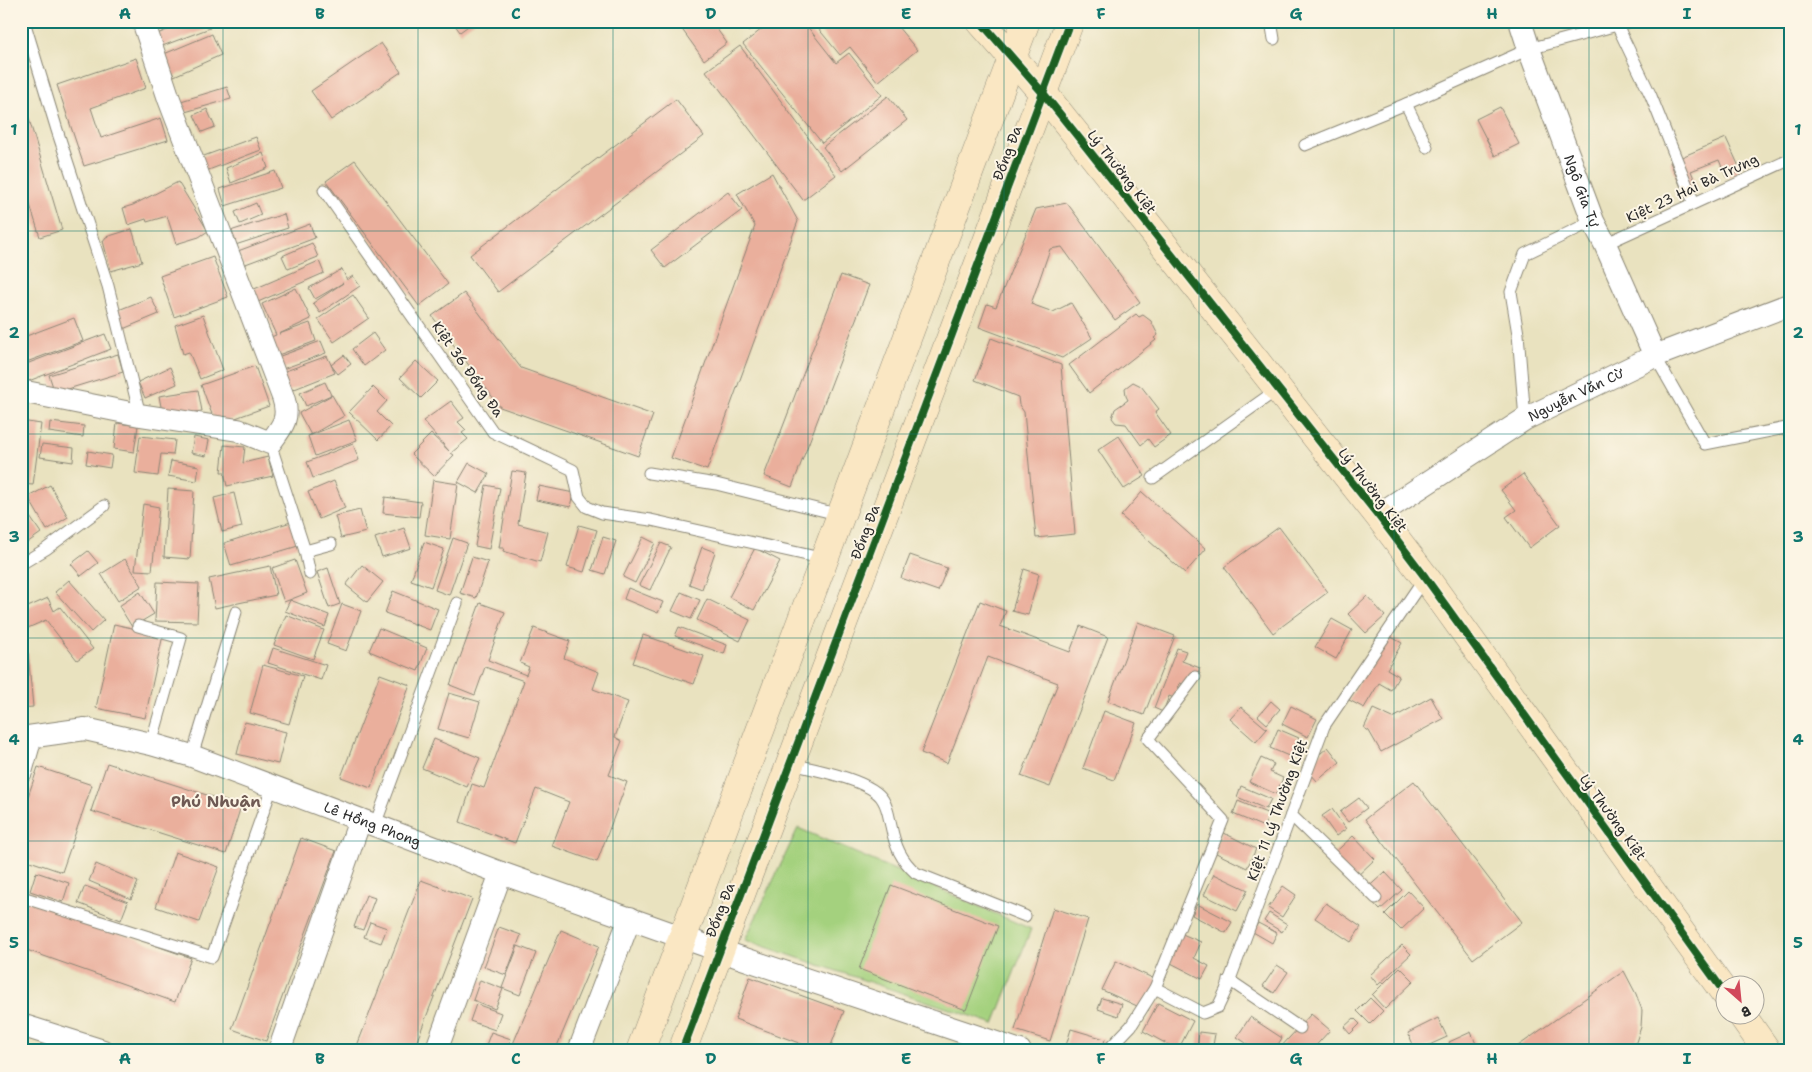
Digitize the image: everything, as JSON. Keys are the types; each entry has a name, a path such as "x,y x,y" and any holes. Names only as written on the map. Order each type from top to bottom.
{"street":[{"path":"21,391 140,415 238,430 270,443 284,425 286,408 169,99 143,21"},
{"name":"Lý Thường Kiệt","path":"980,21 1043,93 1378,515 1425,577 1714,978"},
{"name":"Đống Đa","path":"640,1051 1026,21"},
{"name":"Đống Đa","path":"682,1051 718,950 791,764 1070,21"},
{"name":"Ngô Gia Tự","path":"1520,21 1593,221 1606,244 1655,356"},
{"name":"Nguyễn Văn Cừ","path":"1378,515 1525,419 1655,356 1791,304"},
{"name":"Lê Hồng Phong","path":"26,737 85,729 152,744 192,756 502,873 718,950 1020,1051"},
{"path":"21,772 26,737"},
{"path":"279,1051 368,823"},
{"path":"436,1051 502,873"},
{"path":"579,1051 630,918"},
{"path":"1748,1024 1767,1051"},
{"path":"21,1025 103,1051"}],"lane":[{"path":"24,21 108,286 140,415"},
{"path":"1271,21 1274,39"},
{"path":"1305,145 1406,104 1529,49 1632,21"},
{"path":"1617,25 1651,96 1694,203"},
{"path":"1406,104 1427,147"},
{"name":"Kiệt 23 Hai Bà Trưng","path":"1606,244 1791,160"},
{"name":"Kiệt 36 Đống Đa","path":"324,190 493,432 574,470 579,497 587,507 602,513 651,520 825,559"},
{"path":"1525,419 1518,334 1511,292 1525,254 1593,221"},
{"path":"1655,356 1705,444 1791,427"},
{"path":"1153,478 1278,389"},
{"path":"270,443 305,551 310,574"},
{"path":"649,473 716,484 841,515"},
{"path":"21,564 46,549 104,506"},
{"path":"305,551 331,544"},
{"name":"Kiệt 11 Lý Thường Kiệt","path":"1155,988 1203,1013 1218,1007 1324,726 1425,577"},
{"path":"368,823 457,603"},
{"path":"192,756 236,612"},
{"path":"138,626 181,638 152,744"},
{"path":"1104,1051 1108,1050 1131,1026 1155,988 1223,820 1148,739 1195,677"},
{"path":"791,764 849,778 883,798 898,854 916,873 1024,916"},
{"path":"22,896 212,957 272,787"},
{"path":"1291,815 1376,898"},
{"path":"1229,980 1300,1028"}],"green space":[{"path":"798,828 1031,929 994,1024 745,940"}],"building":[{"path":"147,21 177,21 150,31"},
{"path":"190,21 207,21 210,28 157,48 152,36"},
{"path":"452,21 475,21 460,32"},
{"path":"676,21 711,21 727,43 704,60"},
{"path":"740,21 760,21 748,31"},
{"path":"772,21 803,21 836,63 849,53 882,95 822,143 743,44"},
{"path":"823,21 893,21 917,50 878,82 850,47 840,55 817,27"},
{"path":"212,34 221,55 174,76 164,54"},
{"path":"381,43 401,72 331,120 311,91"},
{"path":"740,46 836,175 803,200 706,71"},
{"path":"136,58 146,88 91,108 101,138 161,118 168,140 84,166 57,85"},
{"path":"227,87 231,99 185,112 181,101"},
{"path":"888,96 907,120 842,171 823,147"},
{"path":"21,99 23,99 62,230 40,237 21,176"},
{"path":"676,99 704,136 498,292 470,255"},
{"path":"1500,107 1519,144 1495,156 1476,119"},
{"path":"207,109 215,127 202,132 194,115"},
{"path":"256,137 261,150 206,171 201,157"},
{"path":"1726,138 1741,171 1726,177 1719,160 1691,171 1697,186 1683,192 1670,162"},
{"path":"263,153 268,168 231,183 226,168"},
{"path":"355,160 448,284 419,306 326,181"},
{"path":"275,171 281,188 225,206 220,189"},
{"path":"772,173 798,221 707,470 671,458 755,226 737,194"},
{"path":"178,182 208,231 199,237 176,244 167,216 147,222 146,219 128,225 123,208 133,205"},
{"path":"728,192 742,210 665,268 651,250"},
{"path":"256,203 261,215 240,224 235,212"},
{"path":"1067,203 1140,302 1115,320 1062,247 1050,249 1031,304 1053,312 1071,303 1092,338 1062,358 979,327 987,304 996,307 1036,209"},
{"path":"284,214 288,228 229,247 224,233"},
{"path":"310,224 315,238 243,265 238,251"},
{"path":"132,229 142,262 111,271 103,241 106,237"},
{"path":"312,243 318,257 288,269 282,256"},
{"path":"213,257 228,297 174,317 160,276"},
{"path":"319,261 324,273 258,302 252,290"},
{"path":"342,269 347,280 353,276 360,286 320,313 313,303 343,283 315,299 309,288"},
{"path":"841,275 869,285 792,487 764,476"},
{"path":"296,288 311,319 279,334 310,323 316,341 270,358 263,340 276,335 262,304"},
{"path":"464,293 521,368 653,415 638,456 500,407 432,316"},
{"path":"353,295 369,318 334,342 318,319"},
{"path":"151,297 159,314 123,329 116,311"},
{"path":"1136,314 1139,317 1143,315 1151,321 1158,335 1154,338 1156,340 1089,393 1069,365"},
{"path":"203,315 223,370 200,379 189,352 183,354 175,325"},
{"path":"74,318 83,341 21,364 21,338"},
{"path":"373,333 385,350 364,366 352,349"},
{"path":"105,334 111,349 21,384 21,366"},
{"path":"991,338 1061,365 1075,534 1036,538 1024,412 1019,405 1018,397 975,380"},
{"path":"321,341 326,353 280,370 275,358"},
{"path":"118,354 123,372 55,393 49,375"},
{"path":"344,355 351,364 338,374 331,365"},
{"path":"327,356 335,373 287,392 280,373"},
{"path":"416,361 438,381 421,398 400,378"},
{"path":"255,366 269,406 216,425 201,385"},
{"path":"170,367 177,384 145,398 138,382"},
{"path":"325,382 331,395 306,406 300,393"},
{"path":"1133,382 1141,386 1159,409 1155,412 1171,435 1154,447 1148,439 1141,445 1126,424 1116,423 1112,418 1115,409 1128,400 1125,388"},
{"path":"373,387 387,401 377,412 391,426 378,440 349,412"},
{"path":"198,390 202,411 163,417 159,396"},
{"path":"332,395 344,416 311,435 299,413"},
{"path":"451,401 464,418 458,422 466,430 462,433 468,439 451,453 454,455 434,476 411,454 431,434 449,451 423,421"},
{"path":"349,420 357,440 315,456 308,436"},
{"path":"21,421 41,424 33,485 21,484"},
{"path":"50,422 84,426 83,437 49,432"},
{"path":"117,423 138,426 134,452 114,449"},
{"path":"140,436 175,440 173,455 161,454 158,476 135,473"},
{"path":"1119,436 1145,476 1124,489 1098,450"},
{"path":"194,437 209,440 206,456 191,453"},
{"path":"42,444 74,448 73,462 40,457"},
{"path":"353,444 359,460 313,478 307,462"},
{"path":"224,445 245,447 243,463 268,457 273,476 227,486 224,472 221,472"},
{"path":"88,451 112,455 110,468 86,464"},
{"path":"171,461 199,466 197,481 168,476"},
{"path":"469,463 489,474 478,493 458,482"},
{"path":"512,471 526,473 518,524 548,532 540,562 503,551 504,548 499,548"},
{"path":"1523,474 1560,525 1529,548 1506,517 1516,510 1501,490"},
{"path":"433,480 458,484 450,539 425,535"},
{"path":"334,481 345,508 319,519 308,492"},
{"path":"50,485 68,517 47,530 28,497"},
{"path":"486,485 500,488 489,549 475,546"},
{"path":"539,486 574,493 571,507 536,500"},
{"path":"168,489 194,491 190,559 164,557"},
{"path":"1142,492 1206,549 1185,573 1121,516"},
{"path":"234,493 242,527 222,532 214,498"},
{"path":"385,497 421,502 419,517 383,513"},
{"path":"143,504 159,507 152,571 135,570"},
{"path":"360,510 366,532 341,538 335,516"},
{"path":"30,517 41,533 21,547 21,523"},
{"path":"291,522 298,546 231,566 224,543"},
{"path":"579,525 597,530 584,572 567,567"},
{"path":"1279,527 1328,592 1273,633 1224,567"},
{"path":"404,528 411,548 382,557 375,538"},
{"path":"603,537 616,541 605,574 592,570"},
{"path":"643,537 655,543 635,583 623,577"},
{"path":"453,538 467,543 449,595 435,590"},
{"path":"424,542 444,549 431,587 411,580"},
{"path":"661,543 671,547 650,590 639,585"},
{"path":"702,547 715,552 702,589 689,584"},
{"path":"755,548 780,561 754,610 729,597"},
{"path":"88,551 98,563 81,576 71,564"},
{"path":"910,555 947,568 938,591 901,578"},
{"path":"472,557 488,562 476,598 460,593"},
{"path":"125,559 142,586 118,601 101,574"},
{"path":"295,560 307,593 284,602 272,568"},
{"path":"362,565 383,582 367,602 346,585"},
{"path":"270,566 276,595 215,608 209,579"},
{"path":"328,568 340,604 329,608 317,572"},
{"path":"1024,569 1039,574 1028,615 1012,611"},
{"path":"69,580 104,620 91,632 55,592"},
{"path":"157,582 199,584 197,622 155,621"},
{"path":"628,588 663,602 658,613 624,599"},
{"path":"393,591 438,609 430,630 385,613"},
{"path":"140,592 154,614 132,627 119,606"},
{"path":"681,592 700,600 691,619 672,611"},
{"path":"1367,596 1385,616 1366,633 1348,614"},
{"path":"48,598 54,611 60,607 93,649 77,660 46,620 21,631 21,610"},
{"path":"707,599 750,620 740,641 697,620"},
{"path":"290,600 329,615 325,627 285,611"},
{"path":"980,601 1006,611 1000,626 1070,652 1080,626 1108,637 1050,787 1021,776 1058,683 988,657 947,763 921,753"},
{"path":"480,603 505,612 488,660 526,675 529,667 520,663 534,628 570,641 564,658 599,672 593,689 628,702 615,737 622,741 609,775 627,782 597,862 552,846 569,802 536,789 515,843 460,822 472,784 484,788 524,681 485,667 475,695 450,685"},
{"path":"342,604 361,611 346,651 327,644"},
{"path":"286,615 324,630 313,659 274,645"},
{"path":"1332,619 1352,630 1336,659 1315,647"},
{"path":"1138,622 1175,636 1144,715 1108,701"},
{"path":"114,624 163,635 145,718 96,708"},
{"path":"679,627 727,645 724,654 675,636"},
{"path":"379,628 427,648 418,671 369,651"},
{"path":"1386,634 1402,643 1387,669 1399,676 1391,690 1379,683 1364,708 1349,700"},
{"path":"643,635 704,656 694,684 633,663"},
{"path":"273,648 326,665 321,680 268,663"},
{"path":"1177,648 1186,651 1182,661 1200,668 1193,687 1180,683 1174,698 1169,696 1163,712 1154,708"},
{"path":"21,653 28,653 33,707 21,708"},
{"path":"263,665 303,676 289,724 250,713"},
{"path":"380,674 410,685 371,788 341,777"},
{"path":"449,693 480,702 469,738 438,729"},
{"path":"1431,697 1443,719 1381,752 1369,731 1364,728 1373,709 1393,718"},
{"path":"1271,701 1280,709 1267,724 1258,716"},
{"path":"1291,706 1317,719 1308,737 1282,724"},
{"path":"1241,707 1267,729 1256,742 1230,719"},
{"path":"1104,711 1136,723 1114,780 1083,768"},
{"path":"245,722 286,732 278,764 237,754"},
{"path":"1278,729 1299,738 1291,757 1270,748"},
{"path":"434,739 480,758 467,787 422,768"},
{"path":"1328,747 1340,762 1317,781 1305,767"},
{"path":"1261,758 1274,764 1270,772 1283,778 1276,794 1249,782"},
{"path":"107,763 241,806 226,854 91,811"},
{"path":"38,767 92,785 62,872 21,858 21,817"},
{"path":"1414,781 1522,922 1473,959 1365,819"},
{"path":"1241,786 1271,799 1266,809 1237,797"},
{"path":"1359,798 1367,808 1348,822 1340,812"},
{"path":"1238,801 1269,814 1264,827 1233,814"},
{"path":"1332,809 1346,829 1336,836 1322,816"},
{"path":"1222,832 1256,849 1247,868 1212,851"},
{"path":"1353,836 1375,859 1353,880 1330,857"},
{"path":"301,838 336,851 266,1041 232,1029"},
{"path":"175,852 219,867 199,922 156,907"},
{"path":"96,864 138,882 131,899 89,881"},
{"path":"36,872 69,883 63,902 30,891"},
{"path":"1385,872 1402,890 1380,910 1363,892"},
{"path":"1214,874 1248,890 1237,911 1204,895"},
{"path":"421,880 472,899 413,1051 355,1051"},
{"path":"891,885 998,926 966,1010 859,969"},
{"path":"85,886 128,902 121,920 78,903"},
{"path":"1283,886 1296,895 1282,917 1268,908"},
{"path":"1408,891 1424,908 1401,930 1385,914"},
{"path":"366,895 375,898 363,930 354,927"},
{"path":"23,899 191,958 175,1002 21,948 21,904"},
{"path":"1326,903 1361,927 1351,942 1315,918"},
{"path":"1197,904 1232,922 1226,933 1192,915"},
{"path":"1053,908 1088,919 1050,1041 1015,1030"},
{"path":"1269,913 1287,924 1282,932 1264,921"},
{"path":"370,922 387,928 381,943 364,937"},
{"path":"1258,923 1277,933 1272,943 1253,932"},
{"path":"499,927 521,935 506,975 484,967"},
{"path":"561,930 599,946 555,1051 510,1051"},
{"path":"1180,933 1201,942 1194,958 1209,966 1202,979 1167,961"},
{"path":"1402,945 1411,954 1378,985 1370,975"},
{"path":"518,946 536,953 520,995 502,988"},
{"path":"1116,961 1161,982 1148,1011 1102,990"},
{"path":"1277,965 1288,972 1274,993 1263,986"},
{"path":"1400,967 1414,981 1385,1009 1372,995"},
{"path":"1624,971 1642,1010 1641,1027 1631,1051 1511,1051"},
{"path":"750,977 844,1011 829,1051 820,1051 735,1019"},
{"path":"480,980 503,989 495,1009 473,1000"},
{"path":"1102,998 1122,1004 1118,1016 1098,1009"},
{"path":"1370,998 1383,1011 1370,1024 1357,1011"},
{"path":"1158,1003 1193,1021 1178,1050 1143,1031"},
{"path":"476,1004 501,1013 495,1030 470,1021"},
{"path":"1311,1014 1330,1030 1311,1051 1281,1051 1279,1049"},
{"path":"1250,1017 1282,1038 1274,1051 1258,1051 1237,1037"},
{"path":"1354,1018 1360,1024 1350,1034 1344,1027"},
{"path":"1438,1018 1447,1037 1416,1051 1408,1033"},
{"path":"1071,1029 1105,1039 1102,1051 1070,1051 1065,1049"},
{"path":"491,1032 511,1039 507,1051 486,1045"},
{"path":"1199,1032 1215,1034 1212,1051 1197,1051"},
{"path":"1471,1032 1479,1051 1453,1051 1449,1042"}],"cycle path":[{"path":"980,21 1043,93 1378,515 1425,577 1714,978"},
{"path":"682,1051 1070,21"}],"district":[{"name":"Phú Nhuận","path":"216,801"}]}
